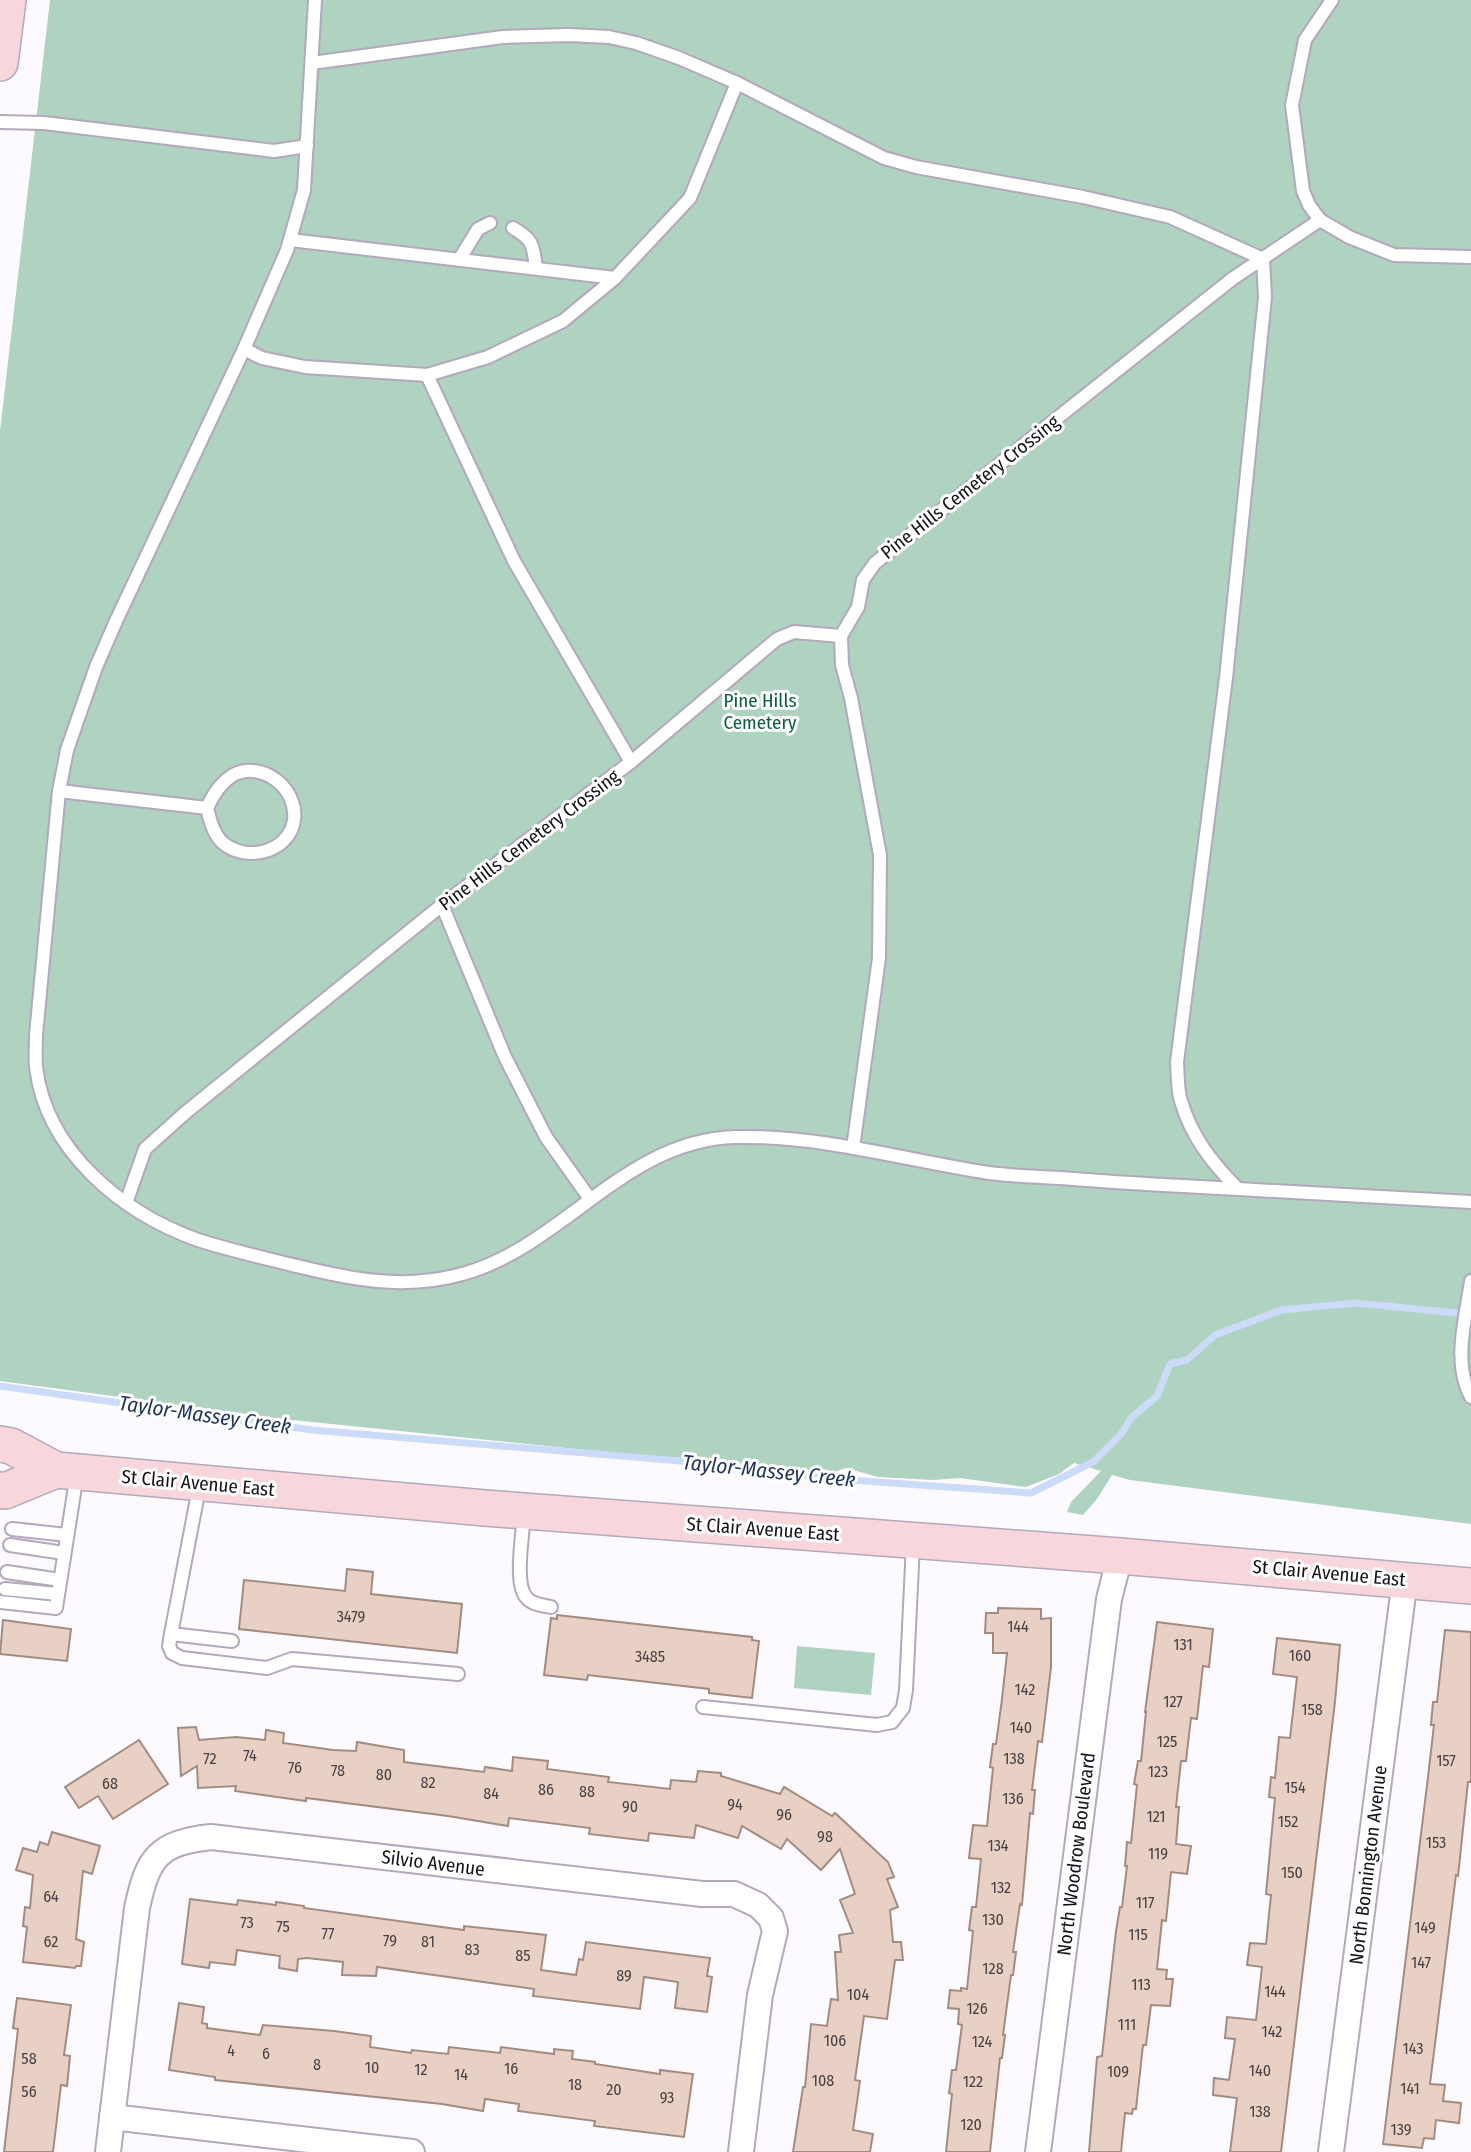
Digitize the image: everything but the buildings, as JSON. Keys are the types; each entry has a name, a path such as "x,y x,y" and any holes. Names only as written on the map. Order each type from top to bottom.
{"main road":[{"path":"0,63 8,0"},
{"name":"St Clair Avenue East","path":"0,1444 11,1446 66,1471 525,1511 1120,1556 1471,1586"},
{"name":"St Clair Avenue East","path":"0,1490 5,1491 66,1471"}],"street":[{"name":"North Woodrow Boulevard","path":"1038,2152 1109,1599 1120,1556"},
{"name":"North Bonnington Avenue","path":"1331,2152 1405,1579"},
{"name":"Silvio Avenue","path":"108,2152 137,1908 142,1886 151,1863 163,1849 180,1842 211,1837 702,1894 734,1894 758,1905 771,1918 775,1931 760,1995 741,2152"},
{"path":"112,2117 412,2152"}],"lane":[{"path":"315,0 304,190 290,240 244,349 96,667 67,750 59,791 36,1035 36,1065 41,1092 54,1125 76,1157 102,1186 165,1226 199,1240 346,1278 408,1284 467,1273 498,1261 529,1244 625,1175 679,1147 718,1138 792,1138 991,1173 1158,1186 1471,1202"},
{"path":"1332,0 1305,40 1292,105 1303,191 1309,205 1320,220 1349,237 1394,255 1471,257"},
{"path":"312,64 503,37 609,37 679,58 737,83 884,158 916,167 1083,197 1170,217 1263,259 1265,297 1226,678 1177,1062 1180,1099 1195,1138 1217,1168 1238,1189"},
{"path":"244,349 262,358 304,367 427,375 488,357 563,321 615,278 690,198 737,83"},
{"path":"0,122 44,123 274,151 307,146"},
{"name":"Pine Hills Cemetery Crossing","path":"126,1203 145,1149 185,1113 442,905 631,762 777,639 794,632 841,636 858,607 863,580 875,563 1232,279 1320,220"},
{"path":"459,260 478,229 490,223"},
{"path":"513,228 526,235 532,244 536,268"},
{"path":"290,240 615,278"},
{"path":"427,375 514,561 631,762"},
{"path":"841,636 842,665 851,698 880,855 879,958 853,1147"},
{"path":"246,771 257,771 271,776 288,793 293,805 294,823 280,842 268,851 252,855 238,852 223,843 212,826 207,808 224,782 246,771"},
{"path":"59,791 207,808"},
{"path":"442,905 505,1057 547,1137 590,1199"},
{"path":"1471,1280 1462,1344 1462,1371 1471,1397"},
{"path":"0,1602 56,1608 67,1535 66,1471"},
{"path":"200,1483 171,1633 169,1646 172,1653 182,1658 267,1668 292,1659 458,1674"},
{"path":"525,1511 520,1575 522,1588 525,1597 533,1603 551,1607"},
{"path":"12,1529 67,1535"},
{"path":"703,1707 877,1725 892,1722 903,1708 906,1690 913,1540"},
{"path":"10,1545 64,1552"},
{"path":"7,1572 60,1580"},
{"path":"5,1588 58,1594"},
{"path":"171,1633 232,1641"}],"green space":[{"name":"Pine Hills Cemetery","path":"50,0 1471,0 1471,1524 1130,1480 1112,1475 1083,1515 1067,1512 1071,1502 1101,1471 1074,1463 1059,1474 1026,1487 960,1478 933,1480 878,1477 846,1468 834,1472 798,1470 283,1419 0,1381 0,431"},
{"path":"797,1646 875,1653 871,1695 794,1688"}],"waterway":[{"name":"Taylor-Massey Creek","path":"0,1386 312,1430 751,1467 822,1478 1031,1493 1093,1462 1122,1433 1131,1418 1157,1396 1170,1364 1187,1360 1215,1335 1281,1310 1356,1303 1467,1314"}]}
